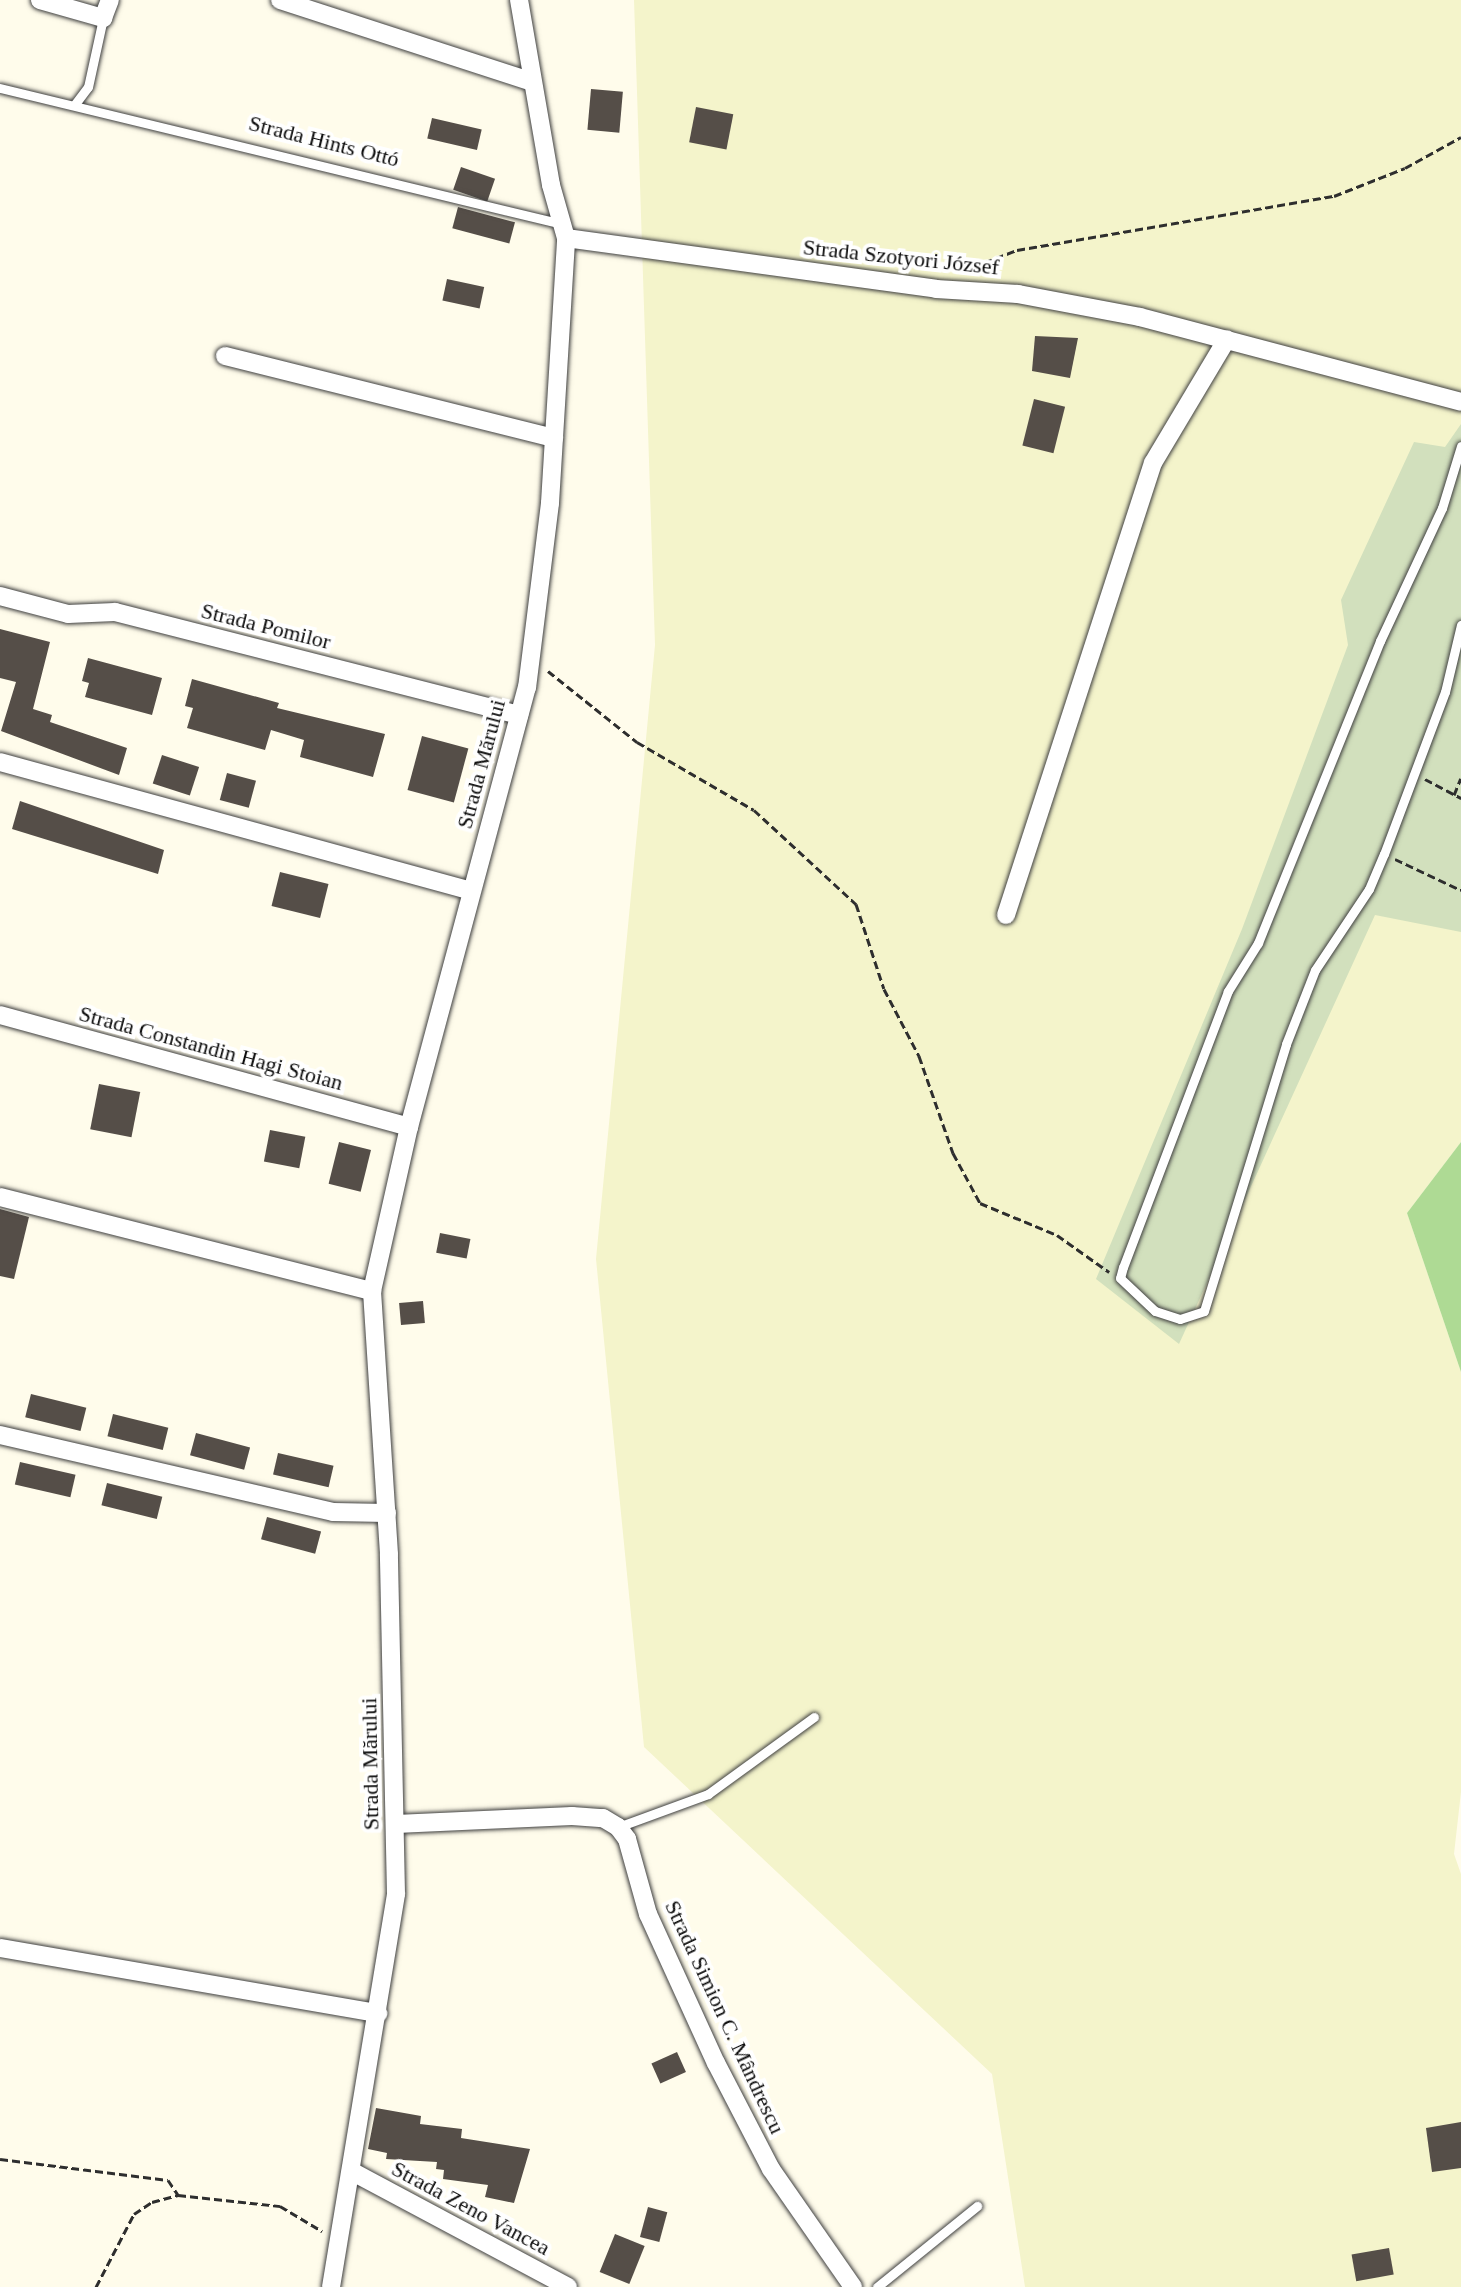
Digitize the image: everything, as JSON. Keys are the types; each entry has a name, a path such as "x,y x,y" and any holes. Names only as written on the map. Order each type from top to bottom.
{"street":[{"path":"40,0 103,18 110,0"},
{"path":"280,0 532,82"},
{"path":"519,0 532,82 564,231"},
{"name":"Strada Szotyori József","path":"564,231 936,289 1018,294 1227,339 1461,402"},
{"name":"Strada Mărului","path":"331,2287 393,1932 396,1824 387,1513 372,1291 409,1127 533,659 554,438 564,231"},
{"path":"1006,915 1153,463 1227,339"},
{"path":"225,356 554,438"},
{"name":"Strada Pomilor","path":"0,596 68,614 115,612 519,715"},
{"path":"0,762 471,891"},
{"name":"Strada Constandin Hagi Stoian","path":"0,1015 409,1127"},
{"path":"0,1197 372,1291"},
{"path":"0,1435 333,1512 387,1513"},
{"path":"396,1824 572,1816 603,1818 618,1827"},
{"name":"Strada Simion C. Mândrescu","path":"618,1827 627,1839 648,1914 716,2063 771,2169 853,2287"},
{"path":"0,1948 378,2013"},
{"name":"Strada Zeno Vancea","path":"351,2171 566,2286"}],"lane":[{"path":"75,104 88,87 103,18"},
{"name":"Strada Hints Ottó","path":"0,88 59,105 75,104 564,231"},
{"path":"1461,446 1442,508 1380,641 1258,943 1228,991 1120,1278 1155,1311 1180,1319 1204,1311 1286,1044 1315,970 1369,889 1384,854 1445,692 1461,625"},
{"path":"618,1827 708,1794 814,1717"},
{"path":"877,2287 977,2206"}],"path":[{"path":"936,289 982,260 1017,250 1334,196 1405,168 1461,137"},
{"path":"533,659 637,742 754,810 856,904 884,989 919,1056 953,1153 980,1203 1057,1235 1120,1278"},
{"path":"1415,773 1461,798"},
{"path":"1454,795 1461,778"},
{"path":"1384,854 1461,890"},
{"path":"0,2159 168,2180 178,2195"},
{"path":"96,2287 134,2214 152,2202 178,2195 280,2206 318,2231 340,2231"}],"green space":[{"path":"634,0 1461,0 1461,1142 1407,1213 1461,1372 1461,1792 1454,1854 1461,1874 1461,2287 1025,2287 992,2074 644,1747 596,1259 655,645"},
{"path":"1461,424 1461,932 1375,915 1179,1344 1096,1279 1242,929 1348,645 1341,600 1414,442 1445,447"},
{"path":"1461,1142 1461,1372 1407,1213"}],"building":[{"path":"591,89 623,92 619,133 587,130"},
{"path":"696,107 733,114 726,150 689,142"},
{"path":"432,118 482,129 477,150 427,138"},
{"path":"461,167 495,179 487,201 453,190"},
{"path":"458,207 515,222 509,244 452,228"},
{"path":"447,279 484,287 480,308 442,301"},
{"path":"1035,336 1078,338 1070,378 1032,371"},
{"path":"1034,399 1065,407 1053,453 1022,446"},
{"path":"0,629 50,642 33,709 52,715 50,722 127,748 119,775 1,731 16,682 0,678"},
{"path":"88,658 162,678 152,715 85,697 89,683 82,681"},
{"path":"192,679 279,703 277,708 385,734 373,777 300,757 304,740 271,730 265,750 187,728 193,708 185,706"},
{"path":"422,736 468,748 454,803 408,790"},
{"path":"162,755 199,767 190,796 153,784"},
{"path":"227,773 256,781 249,808 220,800"},
{"path":"20,801 164,850 158,874 12,829"},
{"path":"280,872 329,884 320,918 272,906"},
{"path":"99,1084 140,1092 131,1137 90,1129"},
{"path":"270,1130 305,1137 299,1168 264,1161"},
{"path":"339,1142 371,1150 361,1192 329,1184"},
{"path":"0,1209 29,1217 14,1279 0,1276"},
{"path":"440,1233 470,1239 467,1259 436,1253"},
{"path":"423,1301 425,1323 401,1325 399,1303"},
{"path":"31,1394 86,1408 81,1431 25,1417"},
{"path":"113,1414 168,1428 163,1450 107,1436"},
{"path":"196,1433 250,1447 244,1470 190,1455"},
{"path":"278,1453 334,1466 329,1487 273,1474"},
{"path":"20,1462 76,1475 70,1497 15,1484"},
{"path":"107,1483 162,1497 157,1519 101,1505"},
{"path":"267,1517 321,1531 315,1554 261,1539"},
{"path":"677,2052 686,2072 660,2083 651,2063"},
{"path":"376,2108 421,2116 420,2124 462,2129 461,2138 530,2149 514,2203 485,2197 488,2185 443,2179 444,2170 436,2169 437,2162 386,2159 387,2153 368,2149"},
{"path":"1461,2122 1461,2168 1432,2172 1426,2128"},
{"path":"648,2207 667,2212 659,2242 640,2237"},
{"path":"615,2234 645,2246 629,2284 600,2272"},
{"path":"1389,2248 1394,2275 1356,2281 1352,2255"}]}
